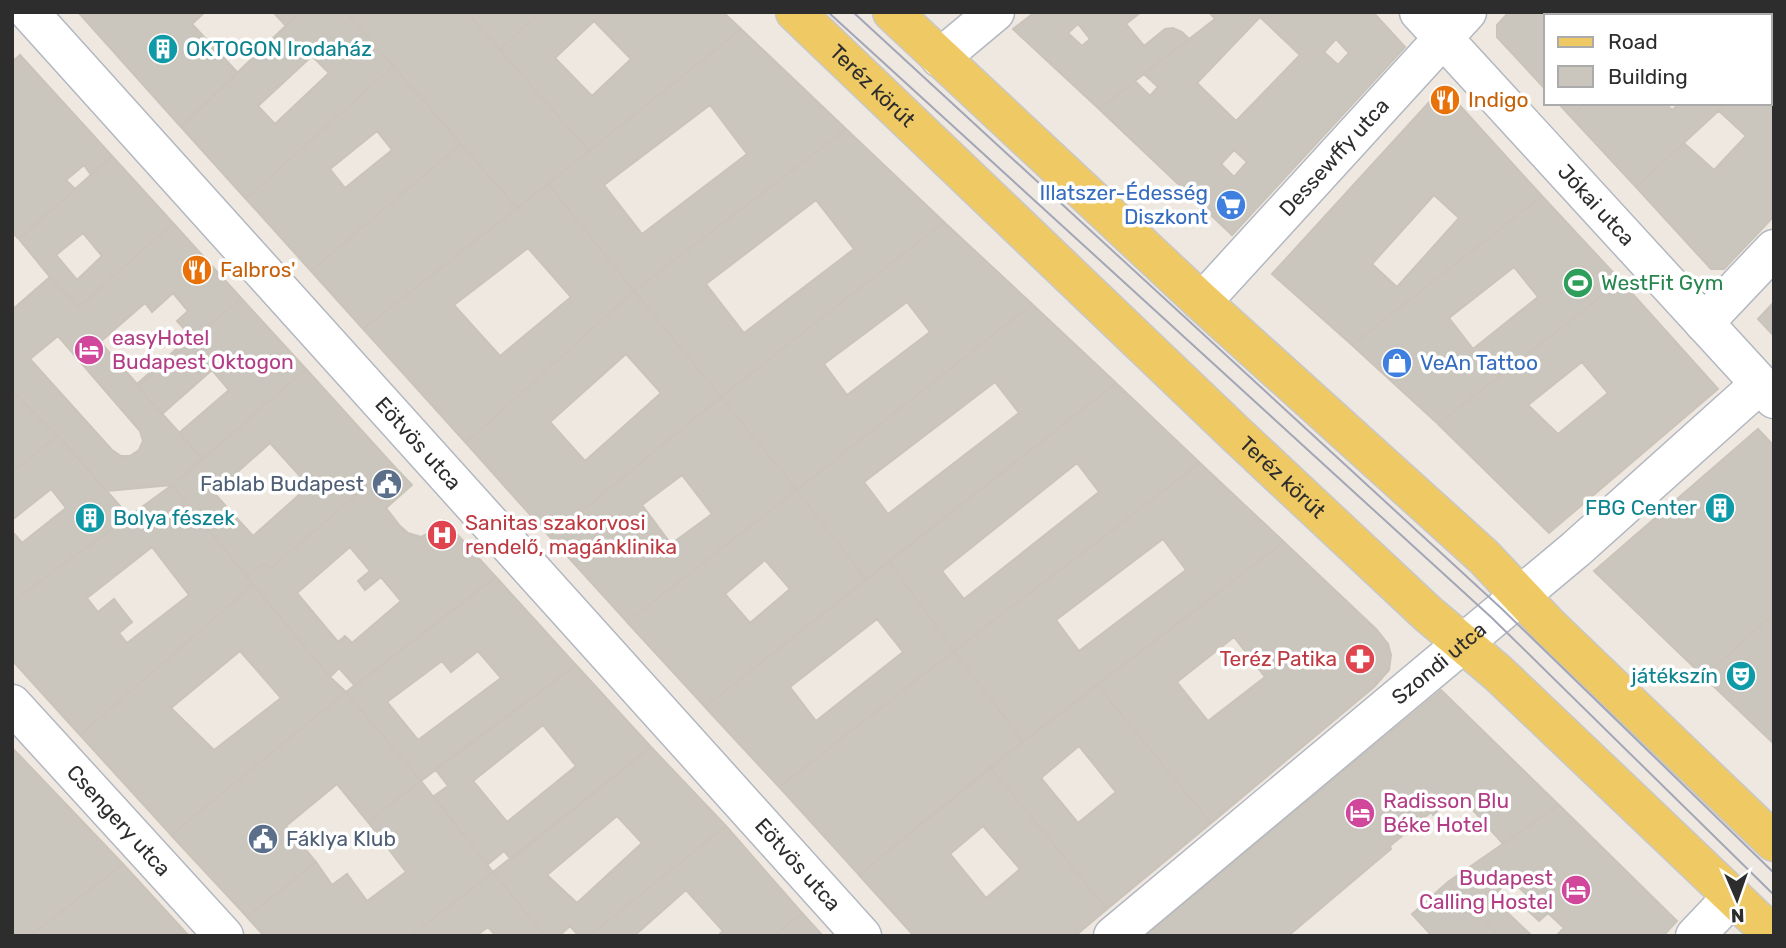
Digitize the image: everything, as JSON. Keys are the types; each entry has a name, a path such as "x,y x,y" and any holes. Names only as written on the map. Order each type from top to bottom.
{"main road":[{"name":"Teréz körút","path":"795,12 1237,435 1498,673 1774,936"},
{"path":"892,12 1202,302 1484,557 1774,842"}],"street":[{"path":"12,26 28,12"},
{"name":"Eötvös utca","path":"28,12 862,936"},
{"path":"940,58 995,12"},
{"name":"Dessewffy utca","path":"1202,302 1443,21"},
{"name":"Jókai utca","path":"1443,21 1767,392"},
{"path":"1704,323 1774,249"},
{"name":"Szondi utca","path":"1113,936 1218,846 1348,741 1462,642 1767,392"},
{"name":"Csengery utca","path":"12,704 224,936"},
{"path":"1695,936 1732,897"}],"building":[{"name":"OKTOGON Irodaház","path":"78,12 205,12 192,24 238,73 181,127"},
{"name":"OKTOGON Irodaház","path":"273,12 300,12 286,26"},
{"path":"300,12 346,12 393,66 246,199 181,127","holes":["312,56 329,73 275,124 258,106"]},
{"path":"346,12 467,12 589,151 517,208"},
{"path":"467,12 539,12 500,50"},
{"path":"539,12 723,12 741,29 589,151 500,50","holes":["594,21 631,59 592,96 555,58"]},
{"path":"1035,12 1141,12 1126,24 1144,46 1165,29 1173,28 1189,39 1099,109 1013,29","holes":["1078,24 1090,39 1082,46 1068,33"]},
{"path":"1209,12 1224,12 1215,19"},
{"path":"1224,12 1373,12 1405,47 1232,235 1099,109 1135,81 1150,96 1158,87 1144,74","holes":["1260,17 1300,55 1236,121 1197,83","1336,39 1349,53 1338,65 1324,52","1234,150 1247,162 1234,177 1221,164"]},
{"path":"1509,12 1595,12 1544,14 1544,88 1497,37 1497,25"},
{"path":"1621,12 1675,14 1622,14"},
{"path":"1673,12 1735,12 1734,14"},
{"path":"1774,12 1774,20 1772,22 1772,14 1734,14"},
{"path":"741,29 846,129 634,291 548,184","holes":["710,105 747,154 642,234 604,185"]},
{"path":"20,55 112,156 91,175 84,165 66,180 75,189 19,239 12,232 12,62"},
{"path":"1772,58 1774,60 1774,108 1771,105"},
{"path":"393,66 461,144 311,271 246,199","holes":["377,131 392,150 345,188 330,169"]},
{"path":"1443,87 1542,196 1352,345 1272,274","holes":["1434,195 1459,218 1397,287 1372,264"]},
{"path":"1560,105 1583,105 1571,117"},
{"path":"1583,105 1667,105 1672,110 1678,105 1725,105 1636,187 1571,117"},
{"path":"1725,105 1771,105 1774,108 1774,216 1724,269 1711,269 1636,187 1684,143 1714,170 1746,136 1719,111"},
{"path":"846,129 944,222 721,397 634,291","holes":["816,200 854,249 744,333 706,284"]},
{"path":"461,144 517,208 363,329 311,271"},
{"path":"112,156 173,223 79,307 19,239","holes":["83,233 102,256 77,280 56,255"]},
{"path":"548,184 634,291 466,443 363,329","holes":["528,248 571,297 500,356 454,305"]},
{"path":"1542,196 1621,281 1438,424 1352,345","holes":["1514,267 1538,297 1473,349 1449,318"]},
{"path":"944,222 1032,304 797,490 721,397","holes":["907,302 930,332 847,395 824,364"]},
{"name":"easyHotel Budapest Oktogon","path":"173,223 241,298 138,387 203,459 172,485 107,491 58,436 12,391 12,310 50,277 79,307","holes":["173,293 188,311 177,321 191,336 137,384 100,342 145,303 152,312","58,336 140,431 143,441 139,450 130,456 121,456 112,450 30,359"]},
{"path":"1621,281 1718,389 1549,533 1438,424","holes":["1582,362 1608,393 1558,434 1528,405"]},
{"path":"634,291 721,397 550,537 466,443","holes":["626,354 661,393 585,461 550,422"]},
{"path":"241,298 306,369 203,459 179,433 229,390 212,370 162,414 138,387"},
{"path":"1774,302 1774,336 1758,319"},
{"path":"1032,304 1116,383 866,580 797,490","holes":["995,382 1019,413 888,514 864,482"]},
{"path":"306,369 392,464 270,569 264,563 247,577 172,485","holes":["270,443 309,486 253,536 214,493"]},
{"path":"1116,383 1200,463 954,651 889,561","holes":["1077,463 1099,492 964,599 942,571"]},
{"path":"12,391 58,436 12,472"},
{"path":"721,397 797,490 627,622 550,537","holes":["682,475 712,514 671,544 642,505"]},
{"name":"FBG Center","path":"1758,429 1774,446 1774,613 1704,677 1594,571"},
{"name":"Bolya fészek","path":"58,436 129,516 12,602 12,531 22,543 66,508 51,489 12,520 12,472"},
{"path":"1200,463 1284,542 1023,742 954,651","holes":["1163,539 1186,570 1079,651 1056,620"]},
{"path":"392,464 412,485 386,508 400,526 408,533 421,537 444,520 496,577 355,686 339,668 330,677 247,577 264,563 270,569","holes":["350,547 370,571 358,581 365,590 381,577 401,601 352,643 345,636 338,642 297,593"]},
{"path":"172,485 253,585 80,735 12,660 12,602","holes":["152,547 189,595 127,643 119,633 132,622 114,599 98,612 87,598"]},
{"path":"797,490 866,580 705,707 627,622","holes":["765,560 790,589 750,623 725,594"]},
{"path":"1284,542 1376,629 1388,644 1391,655 1389,670 1374,687 1211,823 1097,685","holes":["1234,637 1265,677 1208,721 1177,682"]},
{"path":"889,561 954,651 779,787 705,707","holes":["877,619 903,652 816,721 790,687"]},
{"path":"496,577 576,665 421,781 346,692","holes":["478,651 501,678 418,740 387,702 442,661 451,672"]},
{"path":"253,585 330,677 346,692 171,835 80,735","holes":["240,651 281,698 214,750 171,708"]},
{"path":"1774,613 1774,744 1704,677"},
{"path":"954,651 1023,742 859,875 779,787"},
{"path":"576,665 651,747 511,860 504,851 487,865 434,796 448,786 435,769","holes":["543,725 576,766 507,822 473,781"]},
{"path":"1097,685 1211,823 1107,909 990,767","holes":["1079,746 1116,792 1078,823 1041,778"]},
{"name":"Radisson Blu Béke Hotel","path":"1441,690 1559,805 1503,844 1458,793 1390,846 1391,849 1288,936 1145,936"},
{"path":"346,692 421,781 368,822 337,784 286,826 316,862 247,917 171,835"},
{"path":"651,747 726,826 589,936 579,936 570,926 559,936 545,936 493,872","holes":["617,816 642,843 577,903 547,875"]},
{"path":"12,748 21,757 12,764"},
{"path":"21,757 123,864 30,936 12,936 12,764"},
{"path":"990,767 1107,909 1075,936 914,936 859,875","holes":["983,826 1020,869 986,898 950,854"]},
{"path":"421,781 493,872 411,936 264,936 247,917 316,862 332,885 347,874 367,901 406,872 368,822"},
{"path":"1559,805 1677,921 1663,936 1556,936 1564,928 1548,913 1539,921 1524,907 1531,899 1510,879 1492,898 1532,936 1498,936 1448,882"},
{"path":"726,826 802,913 774,936 718,936 723,931 686,890 634,936 589,936"},
{"path":"123,864 189,936 30,936"},
{"path":"493,872 545,936 496,936 488,927 476,936 411,936"},
{"path":"1448,882 1498,936 1432,936 1412,914"},
{"path":"802,913 823,936 774,936"}],"tram line":[{"path":"828,12 1492,618 1774,895"},
{"path":"853,12 1502,609 1774,873"}],"place":[{"name":"OKTOGON Irodaház","path":"163,49"},
{"name":"Indigo","path":"1445,100"},
{"name":"Illatszer-Édesség Diszkont","path":"1231,205"},
{"name":"Falbros'","path":"197,270"},
{"name":"WestFit Gym","path":"1578,283"},
{"name":"easyHotel Budapest Oktogon","path":"89,350"},
{"name":"VeAn Tattoo","path":"1397,363"},
{"name":"Fablab Budapest","path":"387,484"},
{"name":"FBG Center","path":"1720,508"},
{"name":"Bolya fészek","path":"90,518"},
{"name":"Sanitas szakorvosi rendelő, magánklinika","path":"442,535"},
{"name":"Teréz Patika","path":"1360,659"},
{"name":"játékszín","path":"1741,676"},
{"name":"Radisson Blu Béke Hotel","path":"1360,813"},
{"name":"Fáklya Klub","path":"263,839"},
{"name":"Budapest Calling Hostel","path":"1576,890"}]}
